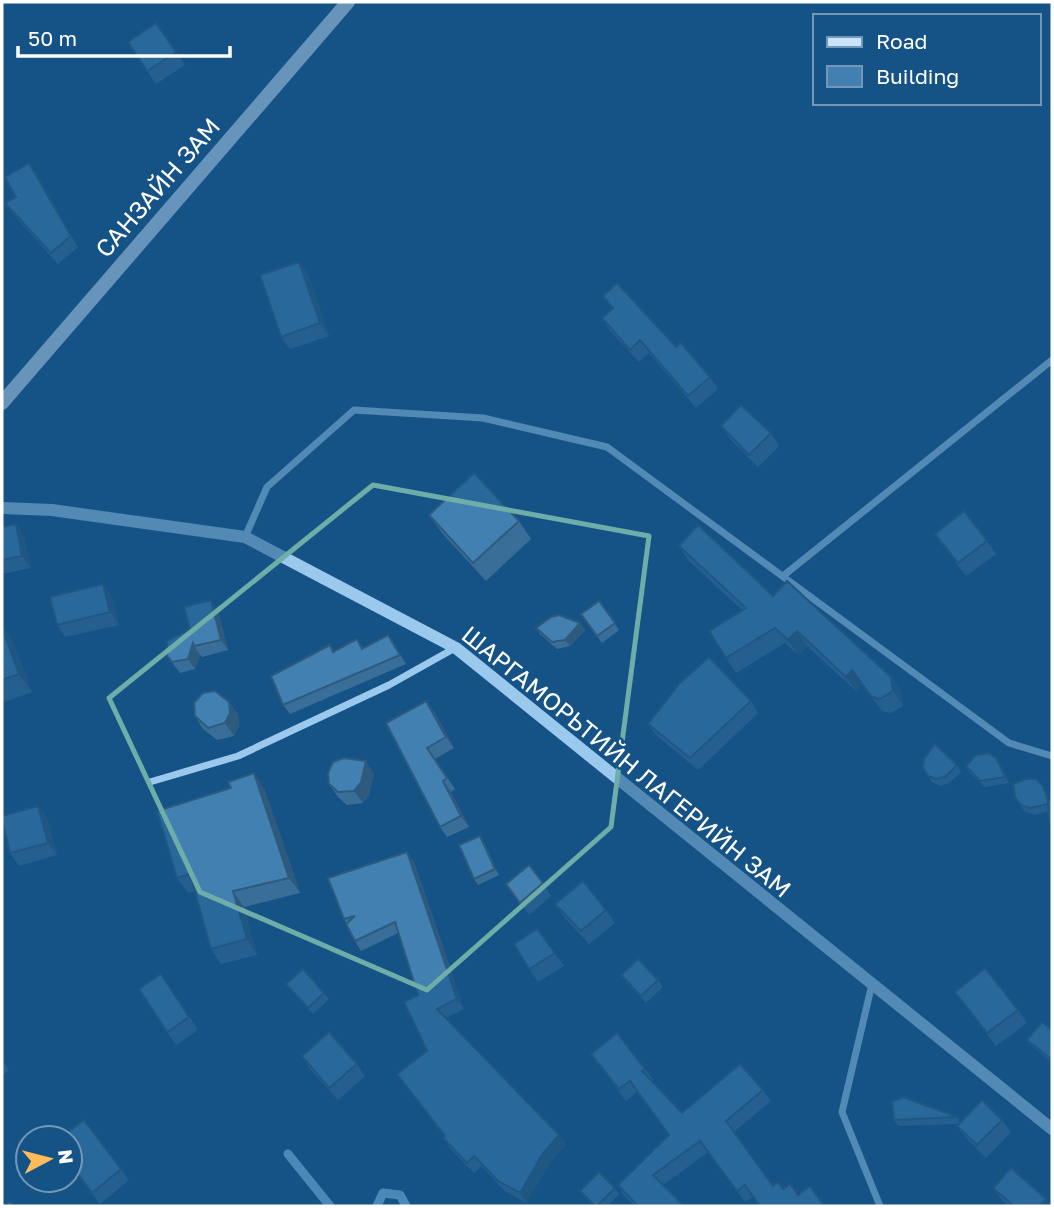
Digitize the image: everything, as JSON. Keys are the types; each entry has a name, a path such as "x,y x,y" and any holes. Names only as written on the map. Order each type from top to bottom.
{"main road":[{"name":"САНЗАЙН ЗАМ","path":"2,403 348,2"}],"street":[{"path":"783,576 1052,360"},
{"path":"245,537 267,487 354,410 483,418 607,447 1009,743 1052,756"},
{"name":"ШАРГАМОРЬТИЙН ЛАГЕРИЙН ЗАМ","path":"2,508 52,510 245,537 456,648 1052,1129"},
{"path":"150,782 238,756 389,685 456,648"},
{"path":"872,984 842,1112 880,1206"}],"highlighted area":[{"path":"373,485 649,536 611,827 427,990 200,892 109,698"}],"building":[{"path":"156,23 176,52 147,71 128,42"},
{"path":"29,163 71,236 51,253 5,203 16,197 5,177"},
{"path":"299,262 320,323 281,337 260,275"},
{"path":"617,283 676,347 681,343 710,377 688,396 640,340 630,350 602,318 613,308 603,296"},
{"path":"741,405 771,433 749,455 721,426"},
{"path":"474,473 519,521 473,563 429,515"},
{"path":"964,511 987,541 958,563 935,534"},
{"path":"16,524 22,556 2,560 2,527"},
{"path":"698,525 773,596 787,581 891,677 893,691 880,699 872,697 852,670 846,677 797,631 788,640 775,628 726,658 709,631 746,608 679,546"},
{"path":"103,584 110,612 57,625 50,597"},
{"path":"211,600 221,640 194,646 193,643 188,659 172,662 167,656 167,641 190,629 184,607"},
{"path":"599,601 615,623 597,636 581,614"},
{"path":"559,615 580,623 565,640 552,642 536,628 551,617"},
{"path":"2,628 19,674 2,680"},
{"path":"388,635 400,655 283,705 271,676 330,645 333,652 357,639 362,649"},
{"path":"709,657 751,701 690,758 648,724 680,683"},
{"path":"215,691 229,702 230,713 225,723 208,728 195,716 194,703 203,693"},
{"path":"426,701 446,737 427,748 447,778 443,781 461,816 440,827 386,723"},
{"path":"935,744 957,765 945,777 936,779 928,776 923,768 924,759"},
{"path":"989,753 997,759 1005,777 980,781 966,766 976,755"},
{"path":"344,758 366,761 361,782 354,791 338,792 329,784 328,773 333,762"},
{"path":"254,773 289,878 233,891 247,939 211,949 190,874 177,878 157,811 231,788 228,782"},
{"path":"1026,779 1036,779 1043,786 1048,804 1030,808 1021,805 1015,797 1013,784"},
{"path":"1048,800 1052,800 1052,826 1049,821"},
{"path":"38,806 48,843 10,853 2,816"},
{"path":"480,836 495,869 474,879 459,845"},
{"path":"407,852 457,999 437,1009 559,1135 543,1153 520,1193 498,1181 474,1156 467,1163 443,1138 445,1136 397,1074 427,1051 404,1002 418,995 395,922 355,941 346,924 355,916 344,919 328,878"},
{"path":"529,865 543,883 520,903 506,884"},
{"path":"583,881 606,910 581,931 555,904"},
{"path":"537,929 555,953 529,969 514,944"},
{"path":"638,959 658,980 641,996 621,975"},
{"path":"985,968 1018,1010 987,1033 955,992"},
{"path":"303,969 324,993 308,1008 286,984"},
{"path":"161,974 189,1017 167,1032 139,989"},
{"path":"1042,1022 1052,1030 1052,1060 1027,1040"},
{"path":"329,1032 357,1064 329,1088 302,1056"},
{"path":"617,1033 645,1069 642,1071 682,1113 740,1064 763,1090 726,1121 773,1186 778,1182 783,1189 790,1184 798,1195 810,1186 824,1206 760,1206 745,1185 737,1191 700,1141 653,1175 684,1206 638,1206 618,1185 669,1135 630,1081 619,1089 591,1054"},
{"path":"903,1097 957,1117 894,1120 892,1102"},
{"path":"982,1100 1002,1120 977,1145 957,1126"},
{"path":"84,1120 121,1169 92,1193 84,1182 84,1124 79,1124"},
{"path":"1011,1168 1046,1199 1039,1206 1014,1206 993,1188"},
{"path":"599,1172 615,1188 595,1206 580,1191"}],"waterway":[{"path":"288,1154 330,1206"},
{"path":"377,1206 383,1193 400,1195 406,1206"}]}
